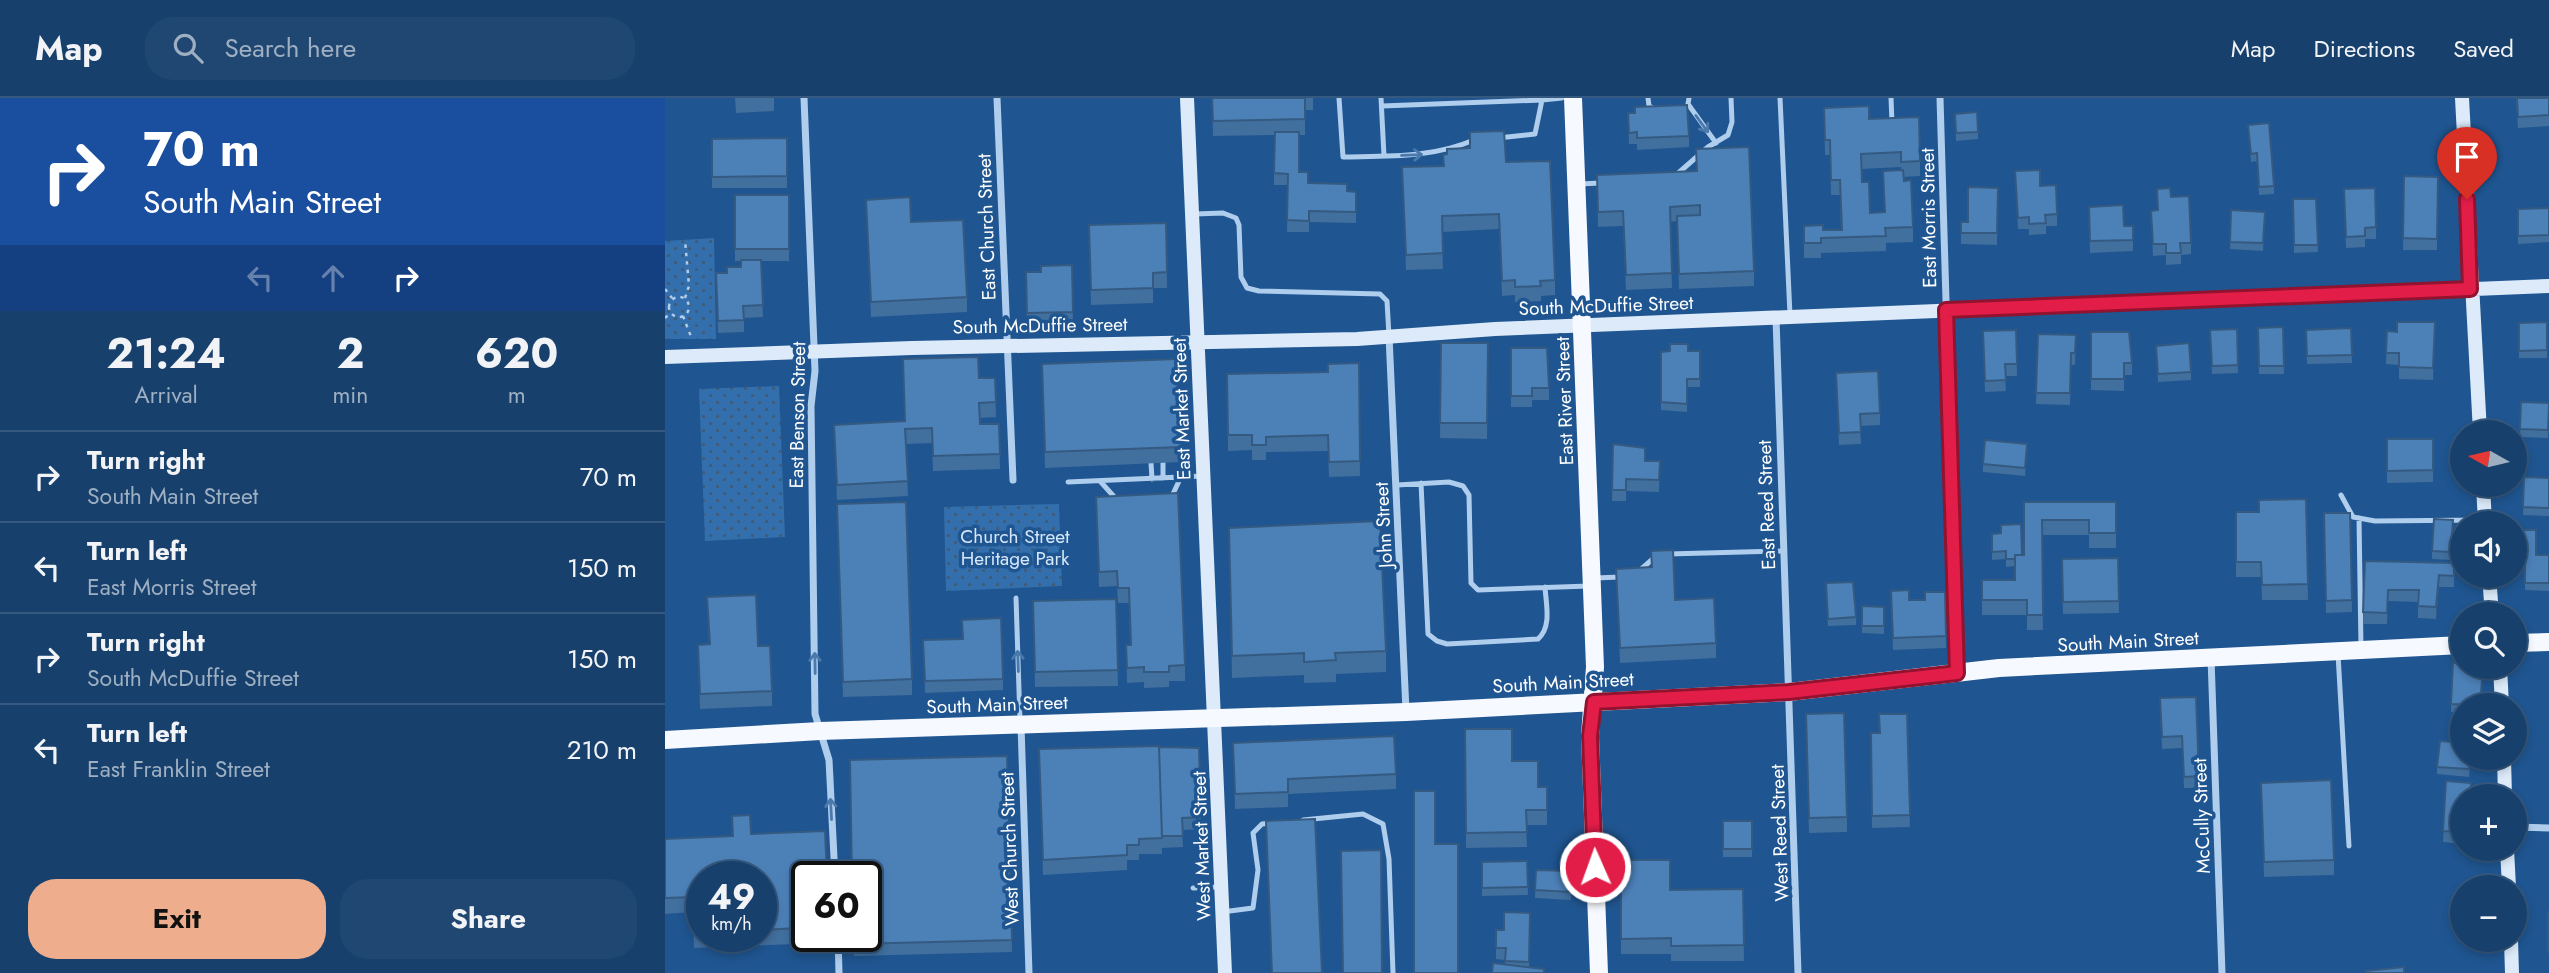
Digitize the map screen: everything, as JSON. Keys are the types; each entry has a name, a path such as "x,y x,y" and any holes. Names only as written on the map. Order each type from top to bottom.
{"main road":[{"name":"East River Street","path":"1573,98 1592,582 1594,702 1590,736 1599,973"},
{"path":"2527,643 2549,642"},
{"name":"South Main Street","path":"665,740 820,731 1406,712 1789,692 1999,668 2450,646"}],"street":[{"name":"East Benson Street","path":"804,98 814,352 811,447 815,714 829,760 834,861"},
{"name":"East Church Street","path":"997,98 1013,480"},
{"name":"East Market Street","path":"1187,98 1215,718"},
{"name":"East Morris Street","path":"1940,98 1957,673"},
{"path":"2462,98 2470,289 2479,420"},
{"name":"South McDuffie Street","path":"665,357 1389,336 2549,286"},
{"name":"East Reed Street","path":"1783,318 1783,551 1789,692"},
{"name":"John Street","path":"1389,336 1406,712"},
{"name":"McCully Street","path":"2211,658 2222,973"},
{"name":"West Reed Street","path":"1789,692 1798,973"},
{"name":"West Market Street","path":"1215,718 1224,973"},
{"name":"West Church Street","path":"1021,724 1029,973"},
{"path":"2527,827 2549,828"},
{"path":"838,952 839,973"},
{"path":"2511,952 2512,973"}],"lane":[{"path":"1339,98 1343,157 1427,155 1483,139"},
{"path":"1381,98 1384,156"},
{"path":"1382,106 1562,98"},
{"path":"1648,98 1650,106 1655,109 1668,109"},
{"path":"1670,178 1728,135 1732,122 1731,98"},
{"path":"1780,98 1783,318"},
{"path":"1891,98 1892,126"},
{"path":"1493,139 1535,134 1542,100"},
{"path":"1682,109 1688,101 1717,143"},
{"path":"1576,185 1604,183"},
{"path":"1192,214 1223,213 1236,218 1239,225 1241,277 1247,288 1259,291 1380,294 1387,300 1389,336"},
{"path":"1151,463 1152,479"},
{"path":"1163,463 1163,478"},
{"path":"1068,482 1203,476"},
{"path":"1166,498 1174,498 1181,477"},
{"path":"1100,481 1117,500 1128,500"},
{"path":"1397,485 1449,482 1463,486 1469,495 1471,583 1478,590 1545,587 1630,576 1648,561 1669,554 1783,551"},
{"path":"1421,483 1428,634 1437,642 1447,644 1538,639 1544,634 1548,621 1545,587"},
{"path":"2341,495 2353,517 2450,521"},
{"path":"2359,518 2361,650"},
{"path":"1016,598 1021,724"},
{"path":"2338,651 2349,846"},
{"path":"1300,820 1363,814 1383,824 1389,859 1393,973"},
{"path":"1222,912 1253,908 1258,870 1253,833 1262,824 1287,822"},
{"path":"1193,888 1221,887"}],"path":[{"path":"683,316 689,308 685,298 689,286 685,240"},
{"path":"665,289 672,298"},
{"path":"672,298 685,298"},
{"path":"670,313 669,303 672,298"},
{"path":"670,313 683,316"},
{"path":"665,318 670,313"},
{"path":"683,316 692,339"}],"green space":[{"path":"714,238 716,339 665,339 665,241"},
{"path":"779,386 785,537 705,541 699,389"},
{"name":"Church Street Heritage Park","path":"1059,504 1062,586 946,591 944,507"}],"building":[{"path":"1212,98 1305,98 1305,119 1213,121"},
{"path":"2517,98 2549,98 2549,115 2518,117"},
{"path":"1687,105 1689,136 1637,138 1637,132 1629,133 1628,113 1635,113 1635,107"},
{"path":"1869,106 1869,119 1919,117 1920,161 1901,162 1901,152 1861,154 1862,182 1869,182 1870,213 1885,212 1883,171 1903,170 1904,181 1911,180 1913,227 1885,228 1886,236 1821,238 1821,243 1804,243 1804,226 1823,225 1823,230 1842,230 1840,180 1831,180 1830,140 1825,140 1824,108"},
{"path":"1977,112 1978,132 1956,133 1955,114"},
{"path":"2269,123 2274,186 2259,187 2257,153 2251,154 2248,125"},
{"path":"1504,131 1506,162 1550,161 1555,280 1540,281 1541,286 1515,287 1515,280 1502,281 1499,214 1442,216 1443,253 1406,255 1402,167 1444,166 1443,155 1447,154 1447,149 1470,148 1470,132"},
{"path":"1275,132 1299,132 1299,172 1308,172 1308,183 1347,184 1347,191 1356,192 1356,212 1309,211 1309,221 1287,220 1288,174 1274,173"},
{"path":"787,138 787,176 712,177 712,139"},
{"path":"1749,147 1754,271 1679,274 1677,216 1700,215 1700,205 1670,207 1672,273 1626,275 1623,211 1598,212 1597,175 1697,171 1696,149"},
{"path":"2040,170 2040,186 2056,185 2057,214 2045,215 2046,223 2029,224 2029,217 2018,218 2015,171"},
{"path":"2404,176 2438,177 2437,239 2403,238"},
{"path":"1968,187 1998,188 1997,233 1961,233 1961,222 1968,222"},
{"path":"2170,188 2171,197 2189,196 2191,243 2180,243 2181,253 2166,253 2166,244 2153,244 2151,211 2158,210 2157,189"},
{"path":"2375,188 2376,227 2365,228 2365,236 2346,237 2344,189"},
{"path":"735,195 789,195 789,249 735,249"},
{"path":"910,197 911,222 963,220 967,297 871,302 866,200"},
{"path":"2293,199 2316,199 2318,245 2294,245"},
{"path":"2123,205 2124,226 2133,226 2133,240 2090,241 2089,207"},
{"path":"2549,208 2549,235 2518,236 2518,209"},
{"path":"2231,210 2265,212 2263,243 2230,242"},
{"path":"1166,223 1167,272 1153,273 1153,288 1091,290 1089,225"},
{"path":"741,260 761,260 763,305 743,306 744,320 718,321 716,273 727,273 727,267 741,267"},
{"path":"1072,265 1073,312 1027,313 1026,272 1041,272 1041,266"},
{"path":"2397,322 2435,322 2433,368 2399,367 2399,353 2386,353 2387,331 2397,332"},
{"path":"2547,322 2547,350 2519,351 2519,323"},
{"path":"2283,327 2284,366 2259,366 2258,328"},
{"path":"2351,328 2352,355 2307,356 2306,330"},
{"path":"2237,329 2238,365 2212,366 2210,330"},
{"path":"2016,330 2017,364 2005,364 2006,380 1985,381 1983,331"},
{"path":"2091,332 2129,332 2132,363 2124,363 2124,379 2091,379"},
{"path":"2038,334 2076,335 2075,353 2071,353 2070,393 2036,393"},
{"path":"1441,343 1488,343 1487,423 1440,423"},
{"path":"2189,343 2191,372 2158,374 2156,346"},
{"path":"1670,344 1688,344 1688,351 1700,351 1700,379 1687,379 1687,404 1661,402 1661,352 1670,351"},
{"path":"1511,348 1547,348 1549,388 1532,388 1532,396 1511,396"},
{"path":"978,357 979,378 995,378 996,402 979,403 980,424 999,424 1000,454 933,456 932,428 905,429 908,481 837,485 834,425 905,421 903,359"},
{"path":"1178,359 1181,447 1045,452 1042,364"},
{"path":"1359,363 1360,461 1329,462 1328,435 1266,437 1266,445 1252,445 1252,435 1228,435 1227,374 1328,372 1328,364"},
{"path":"1878,371 1880,413 1860,414 1861,432 1839,433 1836,373"},
{"path":"2521,402 2549,403 2548,430 2527,429 2527,420 2520,420"},
{"path":"2387,439 2433,439 2433,470 2387,471"},
{"path":"1985,440 2027,444 2025,468 1983,464"},
{"path":"1613,444 1645,448 1645,461 1660,461 1659,480 1626,479 1626,490 1612,490"},
{"path":"2527,477 2549,478 2549,508 2523,507 2523,497 2527,497"},
{"path":"1178,493 1185,665 1169,666 1169,672 1144,672 1144,667 1127,668 1126,645 1131,645 1129,588 1118,588 1117,571 1099,572 1096,497"},
{"path":"2306,499 2308,584 2262,585 2261,562 2236,562 2236,512 2259,512 2259,500"},
{"path":"906,502 912,679 843,682 837,504"},
{"path":"2024,502 2116,502 2116,533 2089,533 2089,520 2042,520 2043,615 2027,615 2027,600 1982,600 1982,580 2015,580 2015,555 2024,555"},
{"path":"2324,513 2350,513 2352,600 2326,601"},
{"path":"2434,519 2450,520 2450,552 2432,551"},
{"path":"1380,521 1386,651 1335,653 1336,660 1304,662 1304,653 1232,656 1229,528"},
{"path":"2021,524 2022,555 2015,555 2015,559 2006,559 2006,551 1992,552 1992,534 2001,533 2001,525"},
{"path":"2527,530 2536,530 2536,555 2549,555 2549,583 2527,583"},
{"path":"1673,550 1675,600 1714,598 1716,643 1620,648 1616,569 1652,567 1651,551"},
{"path":"2118,558 2119,601 2063,602 2062,559"},
{"path":"2365,561 2450,563 2450,576 2439,575 2436,607 2418,606 2419,590 2388,590 2387,613 2363,612"},
{"path":"1853,582 1856,617 1828,619 1826,583"},
{"path":"1909,590 1909,600 1925,600 1925,592 1945,592 1946,636 1893,638 1891,591"},
{"path":"756,595 758,646 770,646 772,691 700,694 698,645 710,644 707,597"},
{"path":"1116,599 1118,670 1035,672 1033,601"},
{"path":"1862,606 1884,607 1884,626 1862,626"},
{"path":"1001,618 1003,679 925,681 923,640 963,639 962,620"},
{"path":"2452,679 2482,679 2481,693 2452,693"},
{"path":"2196,697 2199,776 2184,777 2182,736 2162,737 2160,698"},
{"path":"1844,713 1847,817 1809,818 1806,714"},
{"path":"1879,714 1907,714 1910,815 1872,816 1871,733 1880,733"},
{"path":"1465,729 1512,729 1512,761 1538,761 1538,787 1547,787 1547,810 1526,810 1527,832 1466,833"},
{"path":"1394,736 1396,774 1288,779 1288,792 1235,794 1233,743"},
{"path":"2440,741 2450,742 2450,768 2437,767"},
{"path":"1159,746 1162,838 1139,839 1139,845 1127,845 1127,855 1043,860 1039,749"},
{"path":"1159,747 1199,748 1201,817 1182,818 1183,836 1162,836"},
{"path":"1007,756 1012,940 882,943 882,861 852,861 850,760"},
{"path":"2331,780 2334,860 2264,862 2261,783"},
{"path":"2446,781 2471,783 2450,784 2450,831 2443,831"},
{"path":"1414,791 1435,791 1435,844 1458,844 1458,973 1414,973"},
{"path":"750,815 751,834 825,831 826,861 791,861 791,928 777,929 777,861 686,861 686,897 665,898 665,839 733,836 732,816"},
{"path":"1315,819 1322,973 1272,973 1266,821"},
{"path":"1723,821 1752,821 1752,849 1723,849"},
{"path":"1381,850 1382,973 1343,973 1341,851"},
{"path":"1621,860 1670,860 1670,890 1743,889 1744,945 1671,946 1671,938 1621,939"},
{"path":"1527,861 1528,887 1482,888 1482,862"},
{"path":"1536,870 1572,871 1571,892 1535,890"},
{"path":"1504,912 1530,913 1529,962 1505,961 1506,948 1496,948 1496,930 1504,930"},
{"path":"2549,912 2549,952 2548,952"},
{"path":"1493,963 1544,969 1544,973 1492,973"},
{"path":"2404,967 2404,973 2366,973 2366,971"}],"route":[{"path":"1595,867 1590,736 1594,702 1789,692 1957,673 1946,310 2470,289 2467,199"}]}
